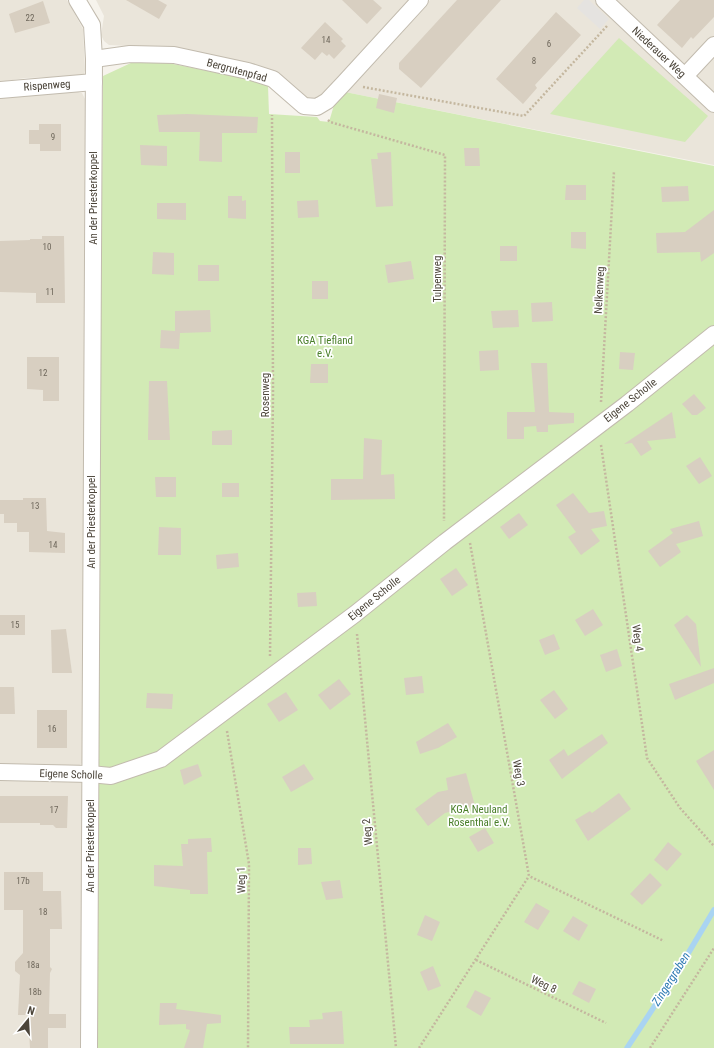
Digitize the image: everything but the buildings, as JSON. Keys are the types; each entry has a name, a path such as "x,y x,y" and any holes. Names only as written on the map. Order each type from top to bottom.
{"street":[{"name":"An der Priesterkoppel","path":"77,0 92,25 94,60 89,1048"},
{"path":"317,108 327,101 420,0"},
{"name":"Niederauer Weg","path":"604,0 714,104"},
{"path":"685,76 714,45"},
{"name":"Bergrutenpfad","path":"94,60 130,54 163,54 241,69 273,79 304,106 317,108"},
{"name":"Rispenweg","path":"0,90 94,82"},
{"name":"Eigene Scholle","path":"0,772 90,774 111,776 161,759 355,614 600,418 714,334"}],"path":[{"path":"344,83 524,116 618,14"},
{"name":"Tulpenweg","path":"317,108 330,122 445,155 444,542"},
{"name":"Rosenweg","path":"271,676 273,394 272,115"},
{"name":"Nelkenweg","path":"600,418 614,171"},
{"name":"Weg 4","path":"600,418 600,442 647,758 680,808 714,846"},
{"name":"Weg 3","path":"467,524 529,876"},
{"name":"Weg 2","path":"355,614 396,1048"},
{"name":"Weg 1","path":"224,713 249,864 248,1048"},
{"path":"419,1048 529,876 664,941"},
{"path":"650,1048 691,987 714,948"},
{"name":"Weg 8","path":"476,960 606,1023"}],"shaded area":[{"path":"0,0 67,0 83,29 84,74 79,76 25,78 0,82"},
{"path":"96,0 409,0 323,94 319,98 313,100 307,99 278,74 269,69 171,48 109,45 104,41 101,35 104,16"},
{"path":"430,0 714,0 714,165 345,92"},
{"path":"584,0 589,0 609,19 600,29 577,8"},
{"path":"78,92 82,93 86,101 84,761 79,766 0,764 0,98"},
{"path":"0,780 79,780 82,782 84,1048 0,1048"}],"green space":[{"path":"619,38 708,116 685,142 550,114"},
{"name":"KGA Tiefland e.V.","path":"133,62 163,62 258,81 268,86 269,114 317,117 320,121 329,122 334,105 345,92 714,166 714,328 160,755 115,770 97,769 103,76"},
{"name":"KGA Neuland Rosenthal e.V.","path":"714,341 714,1048 96,1048 97,784 163,762"}],"waterway":[{"name":"Zingergraben","path":"627,1048 677,972 714,910"}]}
